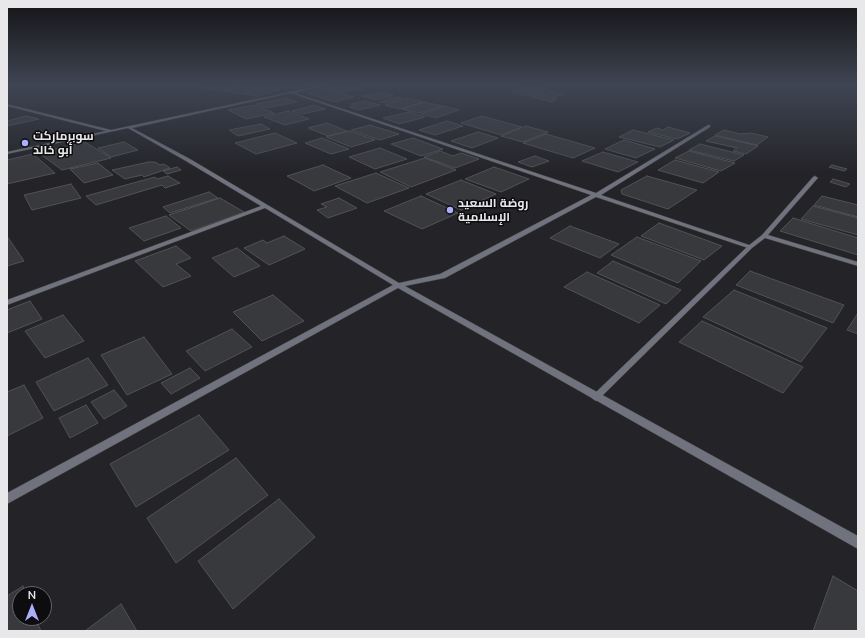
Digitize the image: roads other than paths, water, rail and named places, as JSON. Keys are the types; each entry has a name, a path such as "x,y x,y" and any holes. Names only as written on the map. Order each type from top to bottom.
{"street":[{"path":"44,114 112,130"},
{"path":"7,153 189,114"},
{"path":"356,114 750,246"},
{"path":"7,499 398,285 442,276 598,194 709,126"},
{"path":"128,127 188,160 264,207 398,285 858,543"},
{"path":"596,397 750,246 764,236 815,178"},
{"path":"7,303 264,207"},
{"path":"764,236 858,264"}],"place":[{"name":"سوبرماركت أبو خالد","path":"25,143"},
{"name":"روضة السعيد الإسلامية","path":"450,210"}]}
